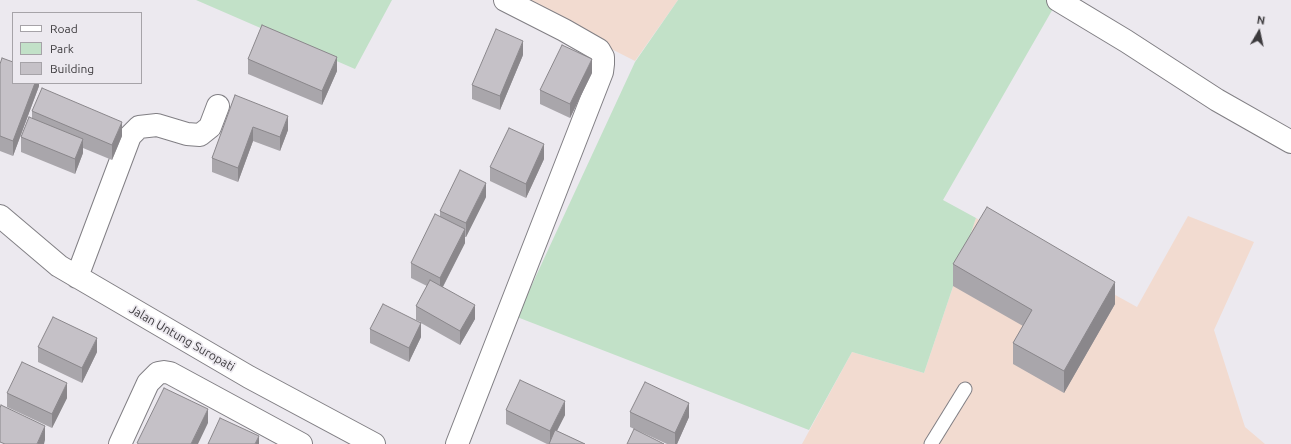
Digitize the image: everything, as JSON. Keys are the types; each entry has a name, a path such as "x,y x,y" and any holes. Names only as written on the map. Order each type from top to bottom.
{"street":[{"path":"456,444 599,79 604,58 599,50 564,30 505,0"},
{"path":"1058,0 1126,41 1217,100 1291,142"},
{"path":"77,277 130,136 139,127 157,125 187,134 200,135 210,127 218,106"},
{"name":"Jalan Untung Suropati","path":"0,216 59,266 77,277 249,377 374,444"},
{"path":"120,444 148,383 158,373 164,372 170,373 298,443"}],"lane":[{"path":"931,444 965,389"}],"shaded area":[{"path":"515,0 678,0 635,61"},
{"path":"1188,216 1254,242 1214,330 1245,427 1265,444 802,444 852,352 924,373 976,218 1137,307"}],"green space":[{"path":"196,0 392,0 355,69"},
{"path":"678,0 1058,0 943,200 976,218 924,373 852,352 809,430 517,317 635,62"}],"building":[{"path":"262,25 337,57 322,91 248,59"},
{"path":"496,29 523,41 500,96 472,85"},
{"path":"562,45 592,59 570,104 540,90"},
{"path":"2,58 12,62 12,84 35,84 13,141 0,136 0,64"},
{"path":"42,88 122,122 112,145 32,111"},
{"path":"235,95 288,116 280,137 253,127 238,168 212,158"},
{"path":"29,117 83,139 75,159 21,137"},
{"path":"509,128 544,144 526,184 490,167"},
{"path":"460,170 486,183 466,223 440,211"},
{"path":"987,207 1115,282 1064,371 1013,343 1032,310 953,264"},
{"path":"435,214 465,229 440,278 411,263"},
{"path":"430,280 475,305 460,331 416,306"},
{"path":"383,304 421,323 409,348 370,329"},
{"path":"53,317 97,338 82,368 38,347"},
{"path":"22,362 67,383 52,414 7,393"},
{"path":"520,380 565,401 550,431 506,410"},
{"path":"645,382 689,403 675,433 630,412"},
{"path":"164,388 208,409 191,444 137,443"},
{"path":"1,405 45,426 37,444 5,444 0,442"},
{"path":"220,418 259,436 255,444 208,444"},
{"path":"634,429 664,444 627,444"},
{"path":"555,430 585,444 549,444"}]}
